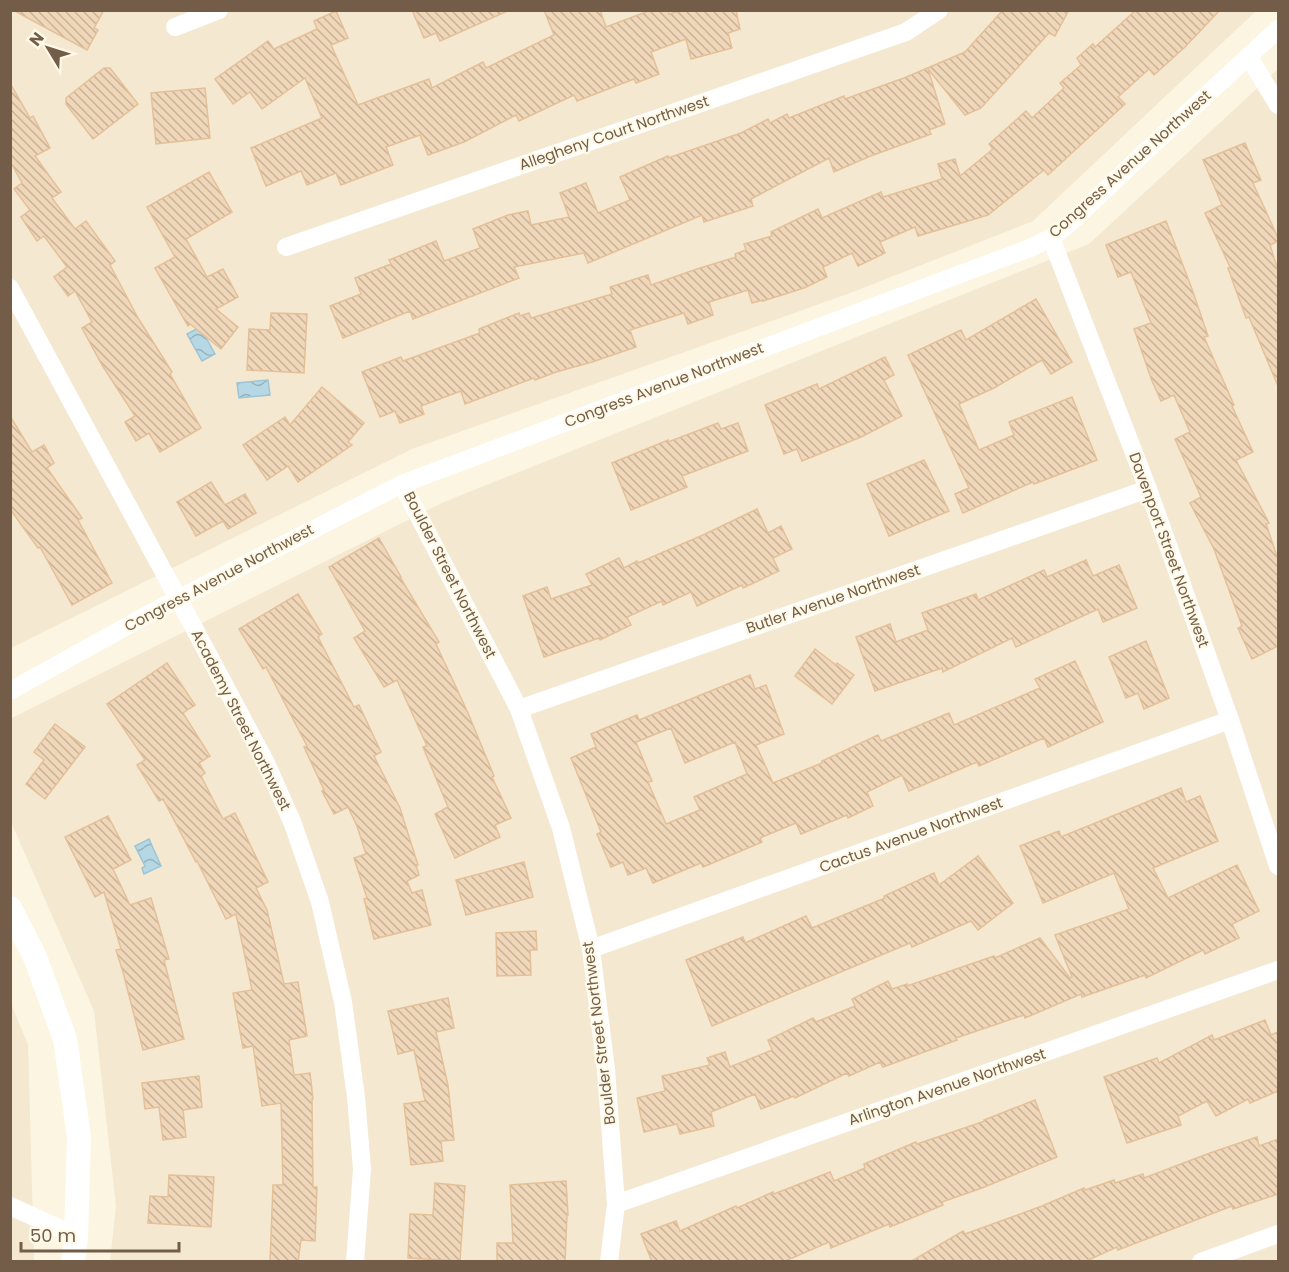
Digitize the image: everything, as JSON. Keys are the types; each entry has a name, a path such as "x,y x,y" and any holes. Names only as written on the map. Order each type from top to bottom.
{"main road":[{"path":"10,908 35,957 65,1039 79,1137 73,1262"}],"street":[{"path":"175,27 219,10"},
{"name":"Allegheny Court Northwest","path":"286,247 906,32 939,10"},
{"name":"Congress Avenue Northwest","path":"10,691 178,599 402,484 1030,248 1051,238 1278,29"},
{"path":"1249,57 1278,105"},
{"name":"Davenport Street Northwest","path":"1051,238 1148,489 1230,720 1278,866"},
{"name":"Academy Street Northwest","path":"10,288 266,763 293,824 320,902 344,1002 362,1169 355,1262"},
{"name":"Boulder Street Northwest","path":"402,484 519,709 561,828 591,949 606,1070 616,1204 609,1262"},
{"name":"Butler Avenue Northwest","path":"519,709 1148,489"},
{"name":"Cactus Avenue Northwest","path":"591,949 1230,720"},
{"name":"Arlington Avenue Northwest","path":"616,1204 1278,970"},
{"path":"10,1206 76,1236"},
{"path":"1201,1262 1278,1234"}],"shaded area":[{"path":"11,11 1256,11 1033,221 853,292 412,449 11,648"},
{"path":"1278,69 1278,1261 110,1261 116,1206 94,1011 11,822 10,719 444,502 1089,244"},
{"path":"10,1001 28,1045 34,1261 11,1261"}],"water":[{"path":"200,327 215,354 202,361 187,334"},
{"path":"268,380 270,395 239,398 237,383"},
{"path":"149,839 161,866 144,874 142,868 145,866 135,846"}],"building":[{"path":"13,10 104,10 94,28 98,30 87,50"},
{"path":"412,10 510,10 440,41 436,33 424,38"},
{"path":"544,10 600,10 606,27 651,10 668,10 669,14 682,10 736,10 740,29 728,33 732,48 691,59 686,39 651,52 659,74 636,83 634,79 577,101 574,95 519,121 516,115 464,142 428,155 420,135 386,147 393,165 341,185 336,173 307,185 301,171 266,186 251,148 322,118 305,78 262,109 250,92 233,104 215,79 268,41 274,49 317,29 314,21 336,11 348,38 331,45 358,105 429,79 432,88 483,62 486,68 554,35"},
{"path":"1003,10 1069,10 1055,36 1049,33 981,108 965,115 928,69 945,124 929,130 931,134 834,172 829,158 751,199 753,206 704,222 702,215 588,263 584,253 514,267 519,278 413,319 410,311 343,338 330,306 361,294 355,278 391,264 389,260 436,241 444,261 480,248 473,229 508,215 528,211 531,225 569,217 560,193 586,183 598,213 630,200 620,177 668,156 668,158 741,133 768,119 770,123 787,114 789,118 844,96 845,99 904,78 965,52"},
{"path":"1136,10 1220,10 1185,47 1154,75 1149,69 1118,97 1125,104 1048,175 1044,170 988,215 918,236 915,227 880,242 885,253 858,266 852,253 823,267 827,277 804,288 752,303 748,290 709,302 713,315 688,324 684,313 630,330 636,347 592,362 535,380 534,378 465,404 461,391 421,406 424,414 400,423 395,411 380,417 362,372 401,357 403,361 480,333 479,329 519,313 520,316 529,313 531,318 612,294 610,287 648,275 651,285 736,257 735,254 746,250 744,244 772,236 771,232 818,209 822,218 881,192 883,197 942,179 938,164 955,159 960,176 993,149 989,144 1026,111 1032,118 1064,88 1060,83 1081,65 1077,58 1093,44 1095,47"},
{"path":"104,68 110,68 138,104 93,139 66,104 66,98"},
{"path":"10,83 30,118 33,116 50,148 35,156 61,192 52,198 75,229 86,221 115,261 110,265 138,318 172,372 170,374 201,428 160,452 149,433 136,441 125,422 135,416 102,365 82,328 92,322 75,291 68,296 54,277 67,267 44,236 37,241 21,217 30,210 14,189 22,183 10,161"},
{"path":"205,88 210,138 156,144 151,93"},
{"path":"1245,143 1261,180 1253,183 1278,238 1278,241 1270,245 1278,270 1278,386 1249,317 1246,318 1228,268 1230,267 1205,213 1222,205 1203,160"},
{"path":"209,172 232,212 186,239 207,277 223,269 238,297 216,309 238,327 221,349 190,324 188,326 155,268 175,257 147,207"},
{"path":"1166,221 1208,336 1204,337 1253,452 1236,460 1269,523 1266,524 1278,559 1278,646 1252,659 1238,628 1242,626 1214,549 1190,503 1201,497 1175,439 1190,432 1174,395 1161,401 1152,381 1134,329 1151,323 1131,272 1118,277 1106,245"},
{"path":"1036,299 1072,362 1051,374 1042,360 994,388 959,404 979,450 1014,435 1009,422 1072,397 1097,460 1034,484 1033,482 963,513 955,494 969,488 908,355 961,330 966,340"},
{"path":"271,313 307,314 304,373 247,370 249,329 270,330"},
{"path":"885,357 894,375 884,380 902,416 861,437 802,461 797,449 784,454 765,405 817,384 819,389"},
{"path":"322,387 364,423 348,442 352,445 298,482 288,466 267,480 243,445 285,417 290,425"},
{"path":"10,416 32,452 44,445 54,463 47,468 82,518 78,520 112,583 72,605 40,547 38,548 10,509"},
{"path":"718,423 721,429 738,423 748,451 682,476 687,487 631,510 612,463"},
{"path":"924,460 949,511 889,536 867,484"},
{"path":"211,482 225,505 245,494 256,513 228,529 223,521 196,536 177,502"},
{"path":"757,509 768,533 781,526 792,549 773,558 779,571 697,606 691,592 663,605 662,601 627,617 631,625 600,640 599,638 544,657 523,596 547,587 551,599 592,585 586,574 619,558 624,568 703,535"},
{"path":"379,538 439,642 436,644 468,713 494,776 492,777 511,818 495,825 500,837 455,858 435,814 448,807 423,747 427,746 397,680 384,687 354,638 365,631 329,567"},
{"path":"1086,560 1093,576 1119,565 1137,608 1103,622 1098,609 1016,647 1012,638 943,672 942,668 875,691 856,637 890,624 896,642 928,630 922,613 976,594 978,600 1044,570 1047,577"},
{"path":"298,594 322,634 318,637 354,707 359,705 381,752 374,756 400,808 418,865 416,865 419,875 407,881 412,893 422,890 431,925 374,939 364,899 367,898 354,858 366,854 357,826 348,807 334,814 304,747 307,746 266,667 263,669 239,629"},
{"path":"1146,641 1169,698 1144,709 1138,693 1126,698 1109,657"},
{"path":"815,649 854,675 832,704 795,676"},
{"path":"1075,661 1103,722 1048,747 1044,738 979,766 977,762 909,791 902,775 867,792 873,806 848,818 847,815 801,834 796,823 760,838 762,842 703,867 701,863 653,883 646,868 628,875 623,862 611,867 597,834 601,832 571,758 596,747 591,734 637,715 639,720 750,675 755,689 766,685 784,734 756,745 773,783 822,763 878,735 881,741 949,713 954,725 1040,688 1035,679","holes":["671,728 685,763 735,742 747,774 694,797 700,810 666,824 648,782 652,781 636,742"]},
{"path":"167,663 195,705 183,713 210,756 199,763 205,773 201,776 223,819 235,813 268,882 256,888 267,910 284,984 298,982 307,1036 289,1040 294,1075 310,1073 313,1099 313,1187 317,1187 315,1241 301,1240 298,1262 270,1262 273,1185 283,1185 281,1103 262,1106 253,1046 243,1048 233,993 252,990 236,914 226,919 163,799 159,801 137,765 145,760 107,704"},
{"path":"55,724 85,747 45,799 26,784 44,760 34,752"},
{"path":"1181,788 1186,802 1200,796 1218,841 1153,868 1168,898 1237,865 1259,911 1232,924 1239,938 1205,954 1203,950 1146,978 1145,975 1082,997 1081,994 1025,1018 1024,1015 956,1038 957,1040 883,1067 880,1062 849,1076 847,1073 795,1098 794,1096 761,1109 755,1094 711,1112 714,1126 680,1134 677,1124 644,1132 637,1098 665,1091 662,1076 710,1065 707,1058 725,1052 730,1067 772,1050 768,1040 813,1018 816,1022 855,1006 852,999 888,981 892,989 907,984 907,986 994,956 995,958 1040,938 1070,978 1072,977 1055,935 1129,909 1114,873 1043,903 1020,846 1059,831 1061,837"},
{"path":"108,816 131,860 113,869 130,905 151,898 169,959 164,960 184,1039 143,1050 116,950 121,949 104,892 95,897 65,837"},
{"path":"978,856 1013,903 978,930 971,921 912,947 910,943 712,1026 686,960 743,937 745,943 806,916 812,928 885,898 884,896 934,873 939,885"},
{"path":"524,862 533,897 466,915 456,880"},
{"path":"536,931 537,950 530,950 531,975 497,976 496,933"},
{"path":"448,998 454,1028 436,1032 448,1085 454,1140 441,1141 443,1161 411,1165 404,1104 425,1101 414,1050 398,1054 388,1011"},
{"path":"1265,1020 1271,1035 1278,1032 1278,1091 1250,1103 1248,1099 1216,1116 1207,1101 1178,1116 1181,1125 1127,1143 1104,1077 1157,1058 1159,1063 1212,1035 1214,1040"},
{"path":"199,1076 202,1107 183,1110 186,1137 163,1140 159,1107 145,1109 142,1083"},
{"path":"1035,1100 1057,1157 942,1202 943,1205 890,1227 889,1224 831,1248 829,1242 783,1262 652,1262 641,1234 676,1221 680,1231 736,1206 737,1208 773,1192 774,1194 830,1172 834,1181 865,1168 864,1164 916,1142 917,1144 985,1121"},
{"path":"1257,1137 1259,1146 1278,1139 1278,1194 1233,1209 1232,1206 1118,1250 1117,1247 1084,1262 910,1262 963,1231 965,1234 1084,1188 1085,1190 1114,1180 1115,1183 1143,1174 1144,1178"},
{"path":"169,1175 214,1177 211,1227 148,1223 150,1196 168,1197"},
{"path":"566,1181 568,1215 565,1262 497,1262 497,1243 513,1243 510,1185"},
{"path":"435,1183 465,1186 460,1261 408,1258 410,1214 433,1215"}]}
